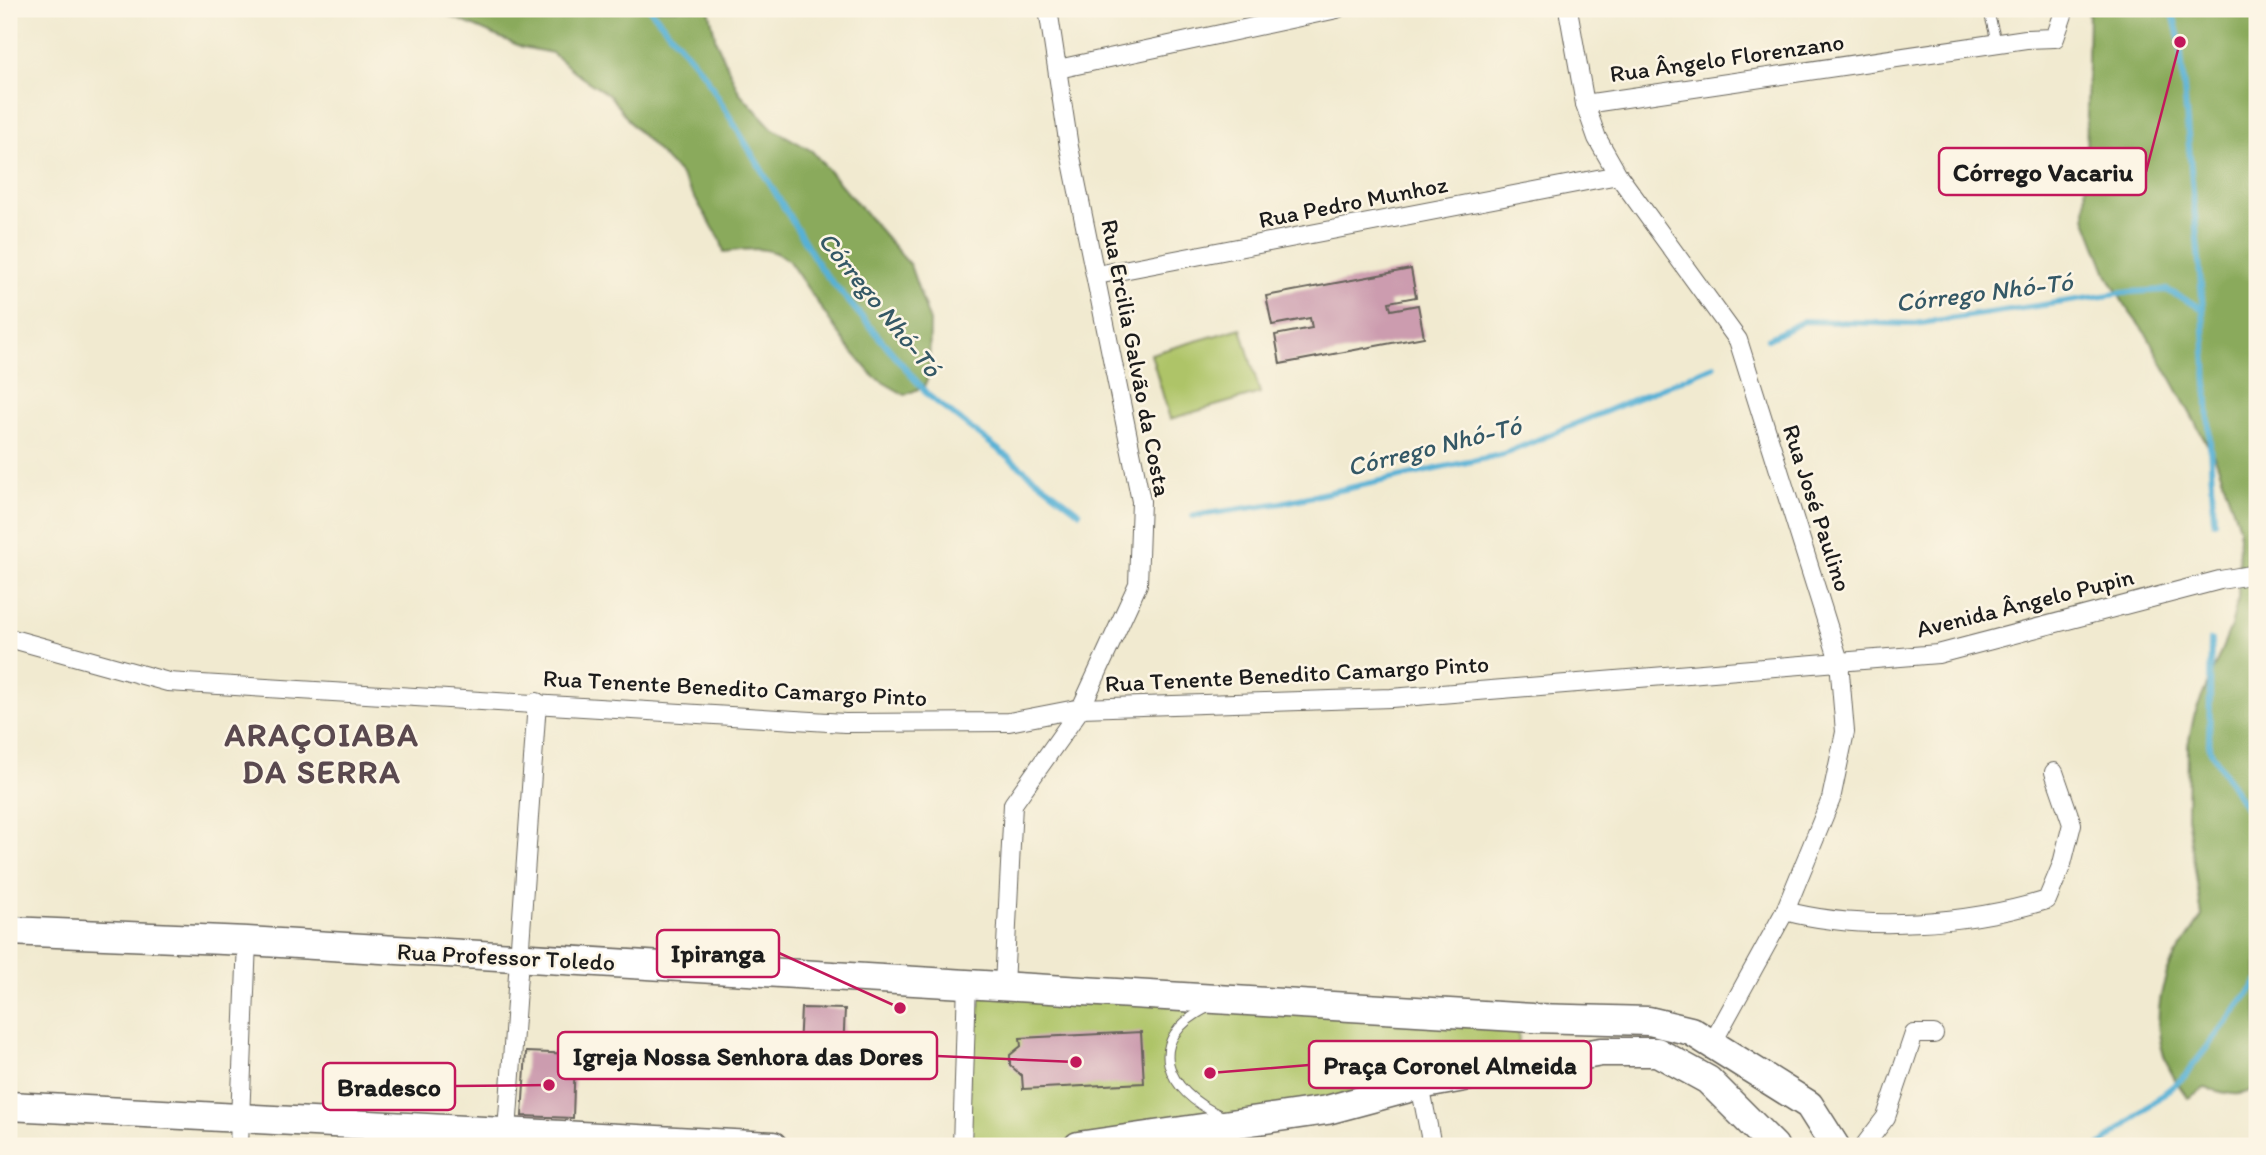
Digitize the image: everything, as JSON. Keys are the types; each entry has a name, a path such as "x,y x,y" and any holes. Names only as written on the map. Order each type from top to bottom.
{"main road":[{"name":"Rua Professor Toledo","path":"9,932 247,941 519,959 967,982 1533,1018 1649,1021 1691,1031 1713,1042 1809,1105 1835,1146"},
{"path":"1078,1146 1327,1110 1420,1085 1601,1052 1657,1052 1708,1080 1774,1146"},
{"path":"9,1106 242,1118 506,1139 773,1146"}],"street":[{"name":"Rua Ercilia Galvão da Costa","path":"1004,986 1013,804 1081,708 1138,584 1140,501 1097,275 1069,147 1048,9"},
{"path":"1058,69 1337,9"},
{"name":"Rua José Paulino","path":"1568,9 1585,104 1597,138 1618,175 1738,340 1839,662 1844,732 1831,799 1785,911 1713,1042"},
{"name":"Rua Ângelo Florenzano","path":"1585,104 2054,38 2065,9"},
{"name":"Rua Pedro Munhoz","path":"1097,275 1618,175"},
{"name":"Avenida Ângelo Pupin","path":"1839,662 1938,654 2220,580 2257,574"},
{"name":"Avenida Ângelo Pupin","path":"2220,580 2257,588"},
{"name":"Rua Tenente Benedito Camargo Pinto","path":"9,638 168,682 537,702 845,723 1009,722 1081,708 1391,698 1839,662"},
{"path":"506,1139 537,702"},
{"path":"1785,911 1875,925 2009,912 2047,900 2062,864 2071,824 2054,772"},
{"path":"239,1146 247,941"},
{"path":"962,1146 967,982"},
{"path":"1864,1146 1886,1117 1914,1034 1934,1034"},
{"path":"1420,1085 1432,1146"}],"lane":[{"path":"1988,9 1997,44"},
{"path":"1230,999 1194,1014 1181,1025 1173,1037 1168,1053 1170,1071 1180,1089 1194,1102 1242,1123"}],"green space":[{"path":"434,9 709,9 716,41 739,92 772,128 812,151 910,265 930,322 929,374 925,386 905,395 874,377 848,347 788,260 765,250 724,252 720,239 680,174 633,126 610,96 552,53 522,47"},
{"path":"2089,9 2257,9 2257,1085 2239,1094 2205,1088 2188,1098 2170,1070 2158,1025 2161,993 2169,968 2202,916 2187,816 2188,745 2194,716 2231,627 2238,598 2239,527 2217,462 2148,337 2125,306 2108,276 2085,217"},
{"path":"1241,328 1260,393 1170,419 1151,354"},
{"path":"972,987 1518,1027 1519,1042 1508,1056 1241,1119 1048,1146 967,1146"}],"building":[{"path":"1411,269 1416,297 1389,302 1391,310 1418,305 1424,337 1280,364 1275,335 1312,328 1310,318 1272,325 1266,296"},
{"path":"801,1008 845,1009 842,1070 798,1069"},
{"path":"1141,1032 1144,1083 1023,1089 1022,1076 1010,1065 1010,1055 1021,1046 1020,1038"},
{"path":"526,1052 575,1054 573,1118 522,1116"}],"waterway":[{"name":"Córrego Nhó-Tó","path":"650,9 704,74 821,269 929,396 1079,512"},
{"path":"2172,9 2180,42 2203,309 2214,521"},
{"name":"Córrego Nhó-Tó","path":"1768,339 1804,321 1915,324 2130,292 2167,290 2203,309"},
{"name":"Córrego Nhó-Tó","path":"1193,516 1281,503 1504,454 1714,366"},
{"path":"2211,640 2209,748 2257,827"},
{"path":"2100,1146 2184,1077 2257,983"}],"place":[{"name":"Córrego Vacariu","path":"2180,42"},
{"name":"Ipiranga","path":"900,1008"},
{"name":"Igreja Nossa Senhora das Dores","path":"1076,1062"},
{"name":"Praça Coronel Almeida","path":"1210,1073"},
{"name":"Bradesco","path":"549,1085"}],"district":[{"name":"ARAÇOIABA DA SERRA","path":"322,754"}]}
